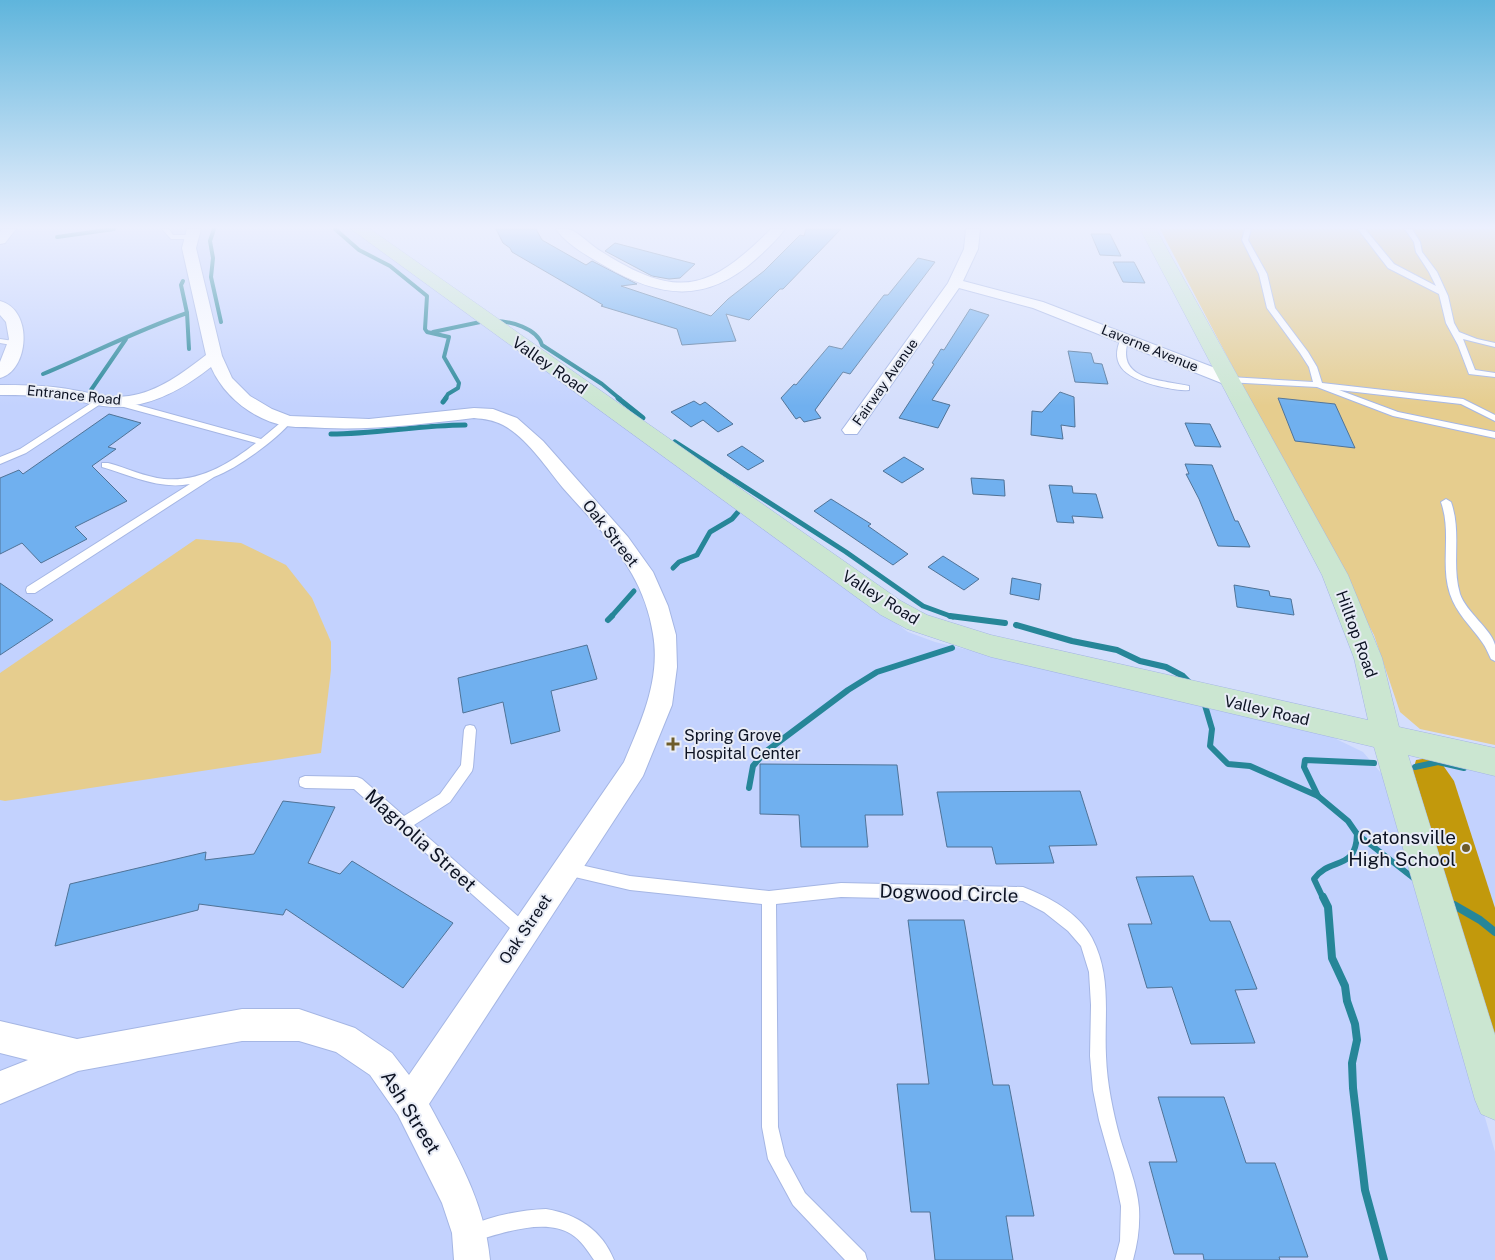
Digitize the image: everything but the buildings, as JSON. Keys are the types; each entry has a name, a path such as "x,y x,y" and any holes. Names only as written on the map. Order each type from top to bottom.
{"street":[{"path":"198,288 214,356"},
{"name":"Valley Road","path":"441,288 891,608 917,622 991,646 1495,762"},
{"name":"Fairway Avenue","path":"851,430 952,288"},
{"name":"Laverne Avenue","path":"973,288 1038,305 1230,380"},
{"name":"Hilltop Road","path":"1180,288 1335,575 1368,658 1387,738 1495,1100"},
{"path":"0,306 16,325 17,344 16,350 0,373"},
{"name":"Entrance Road","path":"0,390 42,390 99,401 116,402 131,400 164,390 198,370 214,356"},
{"name":"Oak Street","path":"214,356 225,380 244,400 266,413 288,420 369,424 474,413 493,414 511,422 537,445 622,542 642,572 657,606 666,635 665,667 660,705 634,768 565,868 410,1103"},
{"name":"Ash Street","path":"0,1088 77,1055 242,1025 299,1025 344,1039 381,1064 410,1103 459,1199 471,1247"},
{"name":"Ash Street","path":"0,1037 77,1055"}],"lane":[{"path":"1265,288 1271,308 1304,352 1313,367 1318,385"},
{"path":"1434,288 1442,292"},
{"path":"1440,288 1446,303 1450,323 1462,345 1472,372 1495,375"},
{"path":"1456,334 1475,341 1495,344"},
{"path":"1125,338 1119,349 1120,361 1130,374 1153,382 1186,388"},
{"path":"0,341 17,344"},
{"path":"1230,380 1318,385 1463,402 1495,418"},
{"path":"1318,385 1396,414 1495,435"},
{"path":"0,460 23,450 99,401"},
{"path":"116,402 263,442"},
{"path":"31,590 214,474 232,465 288,420"},
{"path":"105,465 164,482 180,483 214,474"},
{"path":"1446,502 1452,515 1454,534 1451,568 1454,592 1462,608 1490,644 1495,656"},
{"path":"403,824 445,798 467,766 470,730"},
{"name":"Magnolia Street","path":"305,782 357,783 524,931"},
{"name":"Dogwood Circle","path":"565,868 630,883 769,898 841,890 1023,894 1040,900 1064,918 1085,940 1096,964 1099,1069 1107,1119 1130,1201 1131,1239 1124,1260"},
{"path":"769,898 770,1127 778,1159 799,1199 858,1260"},
{"path":"471,1247 529,1217 556,1218 584,1231 605,1260"}],"shaded area":[{"name":"Spring Grove Hospital Center","path":"0,288 432,288 908,632 935,642 1330,736 1363,752 1387,780 1495,1152 1495,1260 0,1260"},
{"path":"1191,288 1495,288 1495,745 1420,729 1400,712 1374,635"},
{"path":"196,539 241,543 286,565 312,598 331,642 331,670 321,753 5,801 0,800 0,673"},
{"name":"Catonsville High School","path":"1429,758 1495,774 1495,1037 1416,760"},
{"name":"Catonsville High School","path":"1429,758 1440,761 1454,781 1495,908 1495,1037 1413,771 1416,760"}],"waterway":[{"path":"182,288 187,313"},
{"path":"213,288 221,322"},
{"path":"417,288 427,296 425,329 427,332 449,337 444,357 459,383 458,388 448,394 445,399"},
{"path":"43,374 133,334 187,313"},
{"path":"187,313 189,349"},
{"path":"433,332 485,321"},
{"path":"495,321 508,322 529,330 535,334 542,345 602,384 620,399"},
{"path":"91,390 126,339"},
{"path":"443,402 446,398"},
{"path":"618,398 643,418"},
{"path":"331,434 465,425"},
{"path":"675,442 846,552 923,606 950,616"},
{"path":"673,568 679,562 697,555 710,532 732,519 738,512"},
{"path":"611,617 634,591"},
{"path":"950,616 1005,623"},
{"path":"608,620 611,617"},
{"path":"1016,625 1072,641 1117,650 1140,661 1166,667 1183,676 1191,684"},
{"path":"749,788 753,766 764,753 848,690 877,672 952,648"},
{"path":"1204,702 1212,729 1210,746 1228,764 1250,766 1318,796"},
{"path":"1318,796 1304,767 1305,760 1374,763"},
{"path":"1415,767 1438,762 1464,768"},
{"path":"1318,796 1348,821 1357,834"},
{"path":"1323,898 1314,879 1320,872 1347,859 1352,854 1356,846 1357,834"},
{"path":"1357,834 1416,880"},
{"path":"1323,897 1328,907 1332,958 1345,986 1347,1001 1355,1024 1357,1040 1352,1063 1353,1088 1365,1190 1384,1260"},
{"path":"1454,905 1480,920 1495,932"}],"place":[{"name":"Spring Grove Hospital Center","path":"673,744"},
{"name":"Catonsville High School","path":"1466,848"}]}
